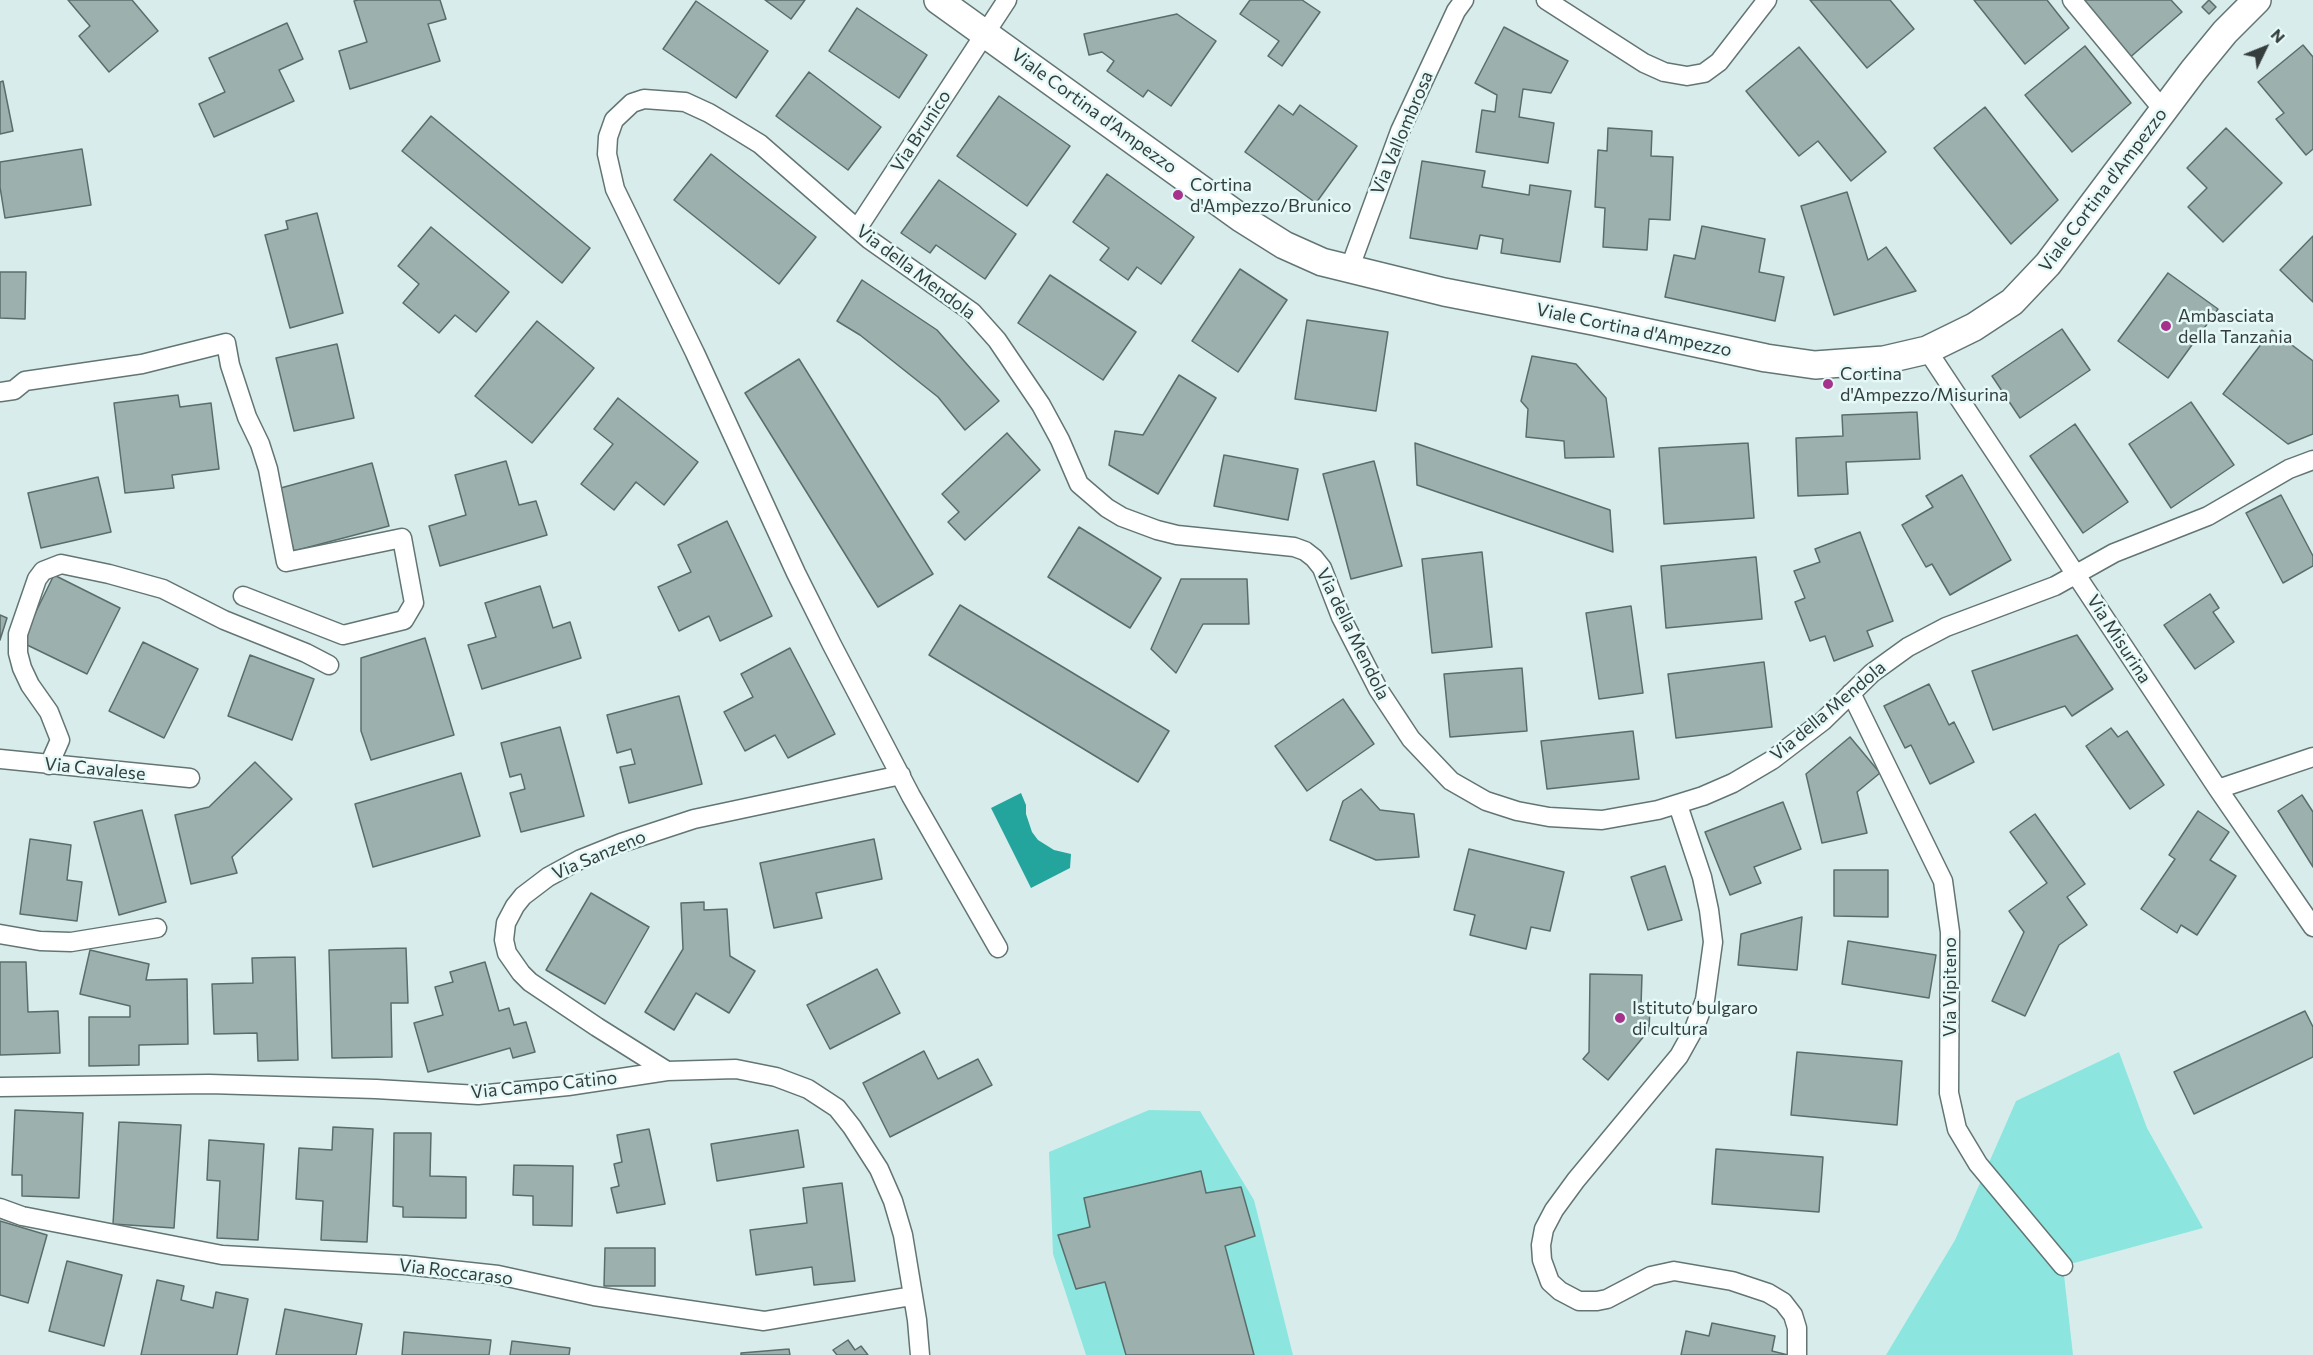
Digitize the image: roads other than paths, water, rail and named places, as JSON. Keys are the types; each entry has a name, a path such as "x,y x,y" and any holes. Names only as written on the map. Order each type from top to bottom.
{"street":[{"name":"Viale Cortina d'Ampezzo","path":"938,0 1256,228 1322,262 1349,270 1784,362 1815,365 1872,361 1927,350 1987,319 2026,289 2048,264 2225,32 2257,0"},
{"name":"Via Brunico","path":"857,229 1007,0"},
{"name":"Via Vallombrosa","path":"1349,270 1400,131 1456,11 1464,0"},
{"path":"1546,0 1644,63 1664,72 1687,76 1704,73 1719,62 1767,0"},
{"path":"2072,0 2164,111"},
{"name":"Via della Mendola","path":"998,948 901,776 796,573 695,353 615,189 607,154 608,137 614,120 632,103 644,99 685,102 709,113 760,144 857,229 903,265 958,301 983,323 1004,349 1041,405 1060,440 1079,484 1107,508 1122,517 1157,530 1185,536 1294,547 1314,558 1322,568 1341,617 1377,689 1411,739 1451,781 1486,801 1517,811 1549,817 1602,820 1678,805 1733,783 1772,760 1823,721 1851,693 1908,647 1946,627 2055,586 2114,553 2208,516 2289,469 2313,460"},
{"path":"0,392 14,390 25,381 142,364 226,344 243,407 260,444 268,469 286,562 402,538 414,603 404,620 343,635 243,596"},
{"name":"Via Misurina","path":"1927,350 2218,789 2313,927"},
{"path":"49,765 60,740 49,712 30,685 22,668 18,653 18,634 37,579 43,571 61,564 164,589 224,620 306,653 328,665"},
{"name":"Via Vipiteno","path":"1851,693 1943,881 1950,932 1949,1093 1958,1129 1978,1164 2063,1266"},
{"path":"2218,789 2313,757"},
{"name":"Via Cavalese","path":"0,759 190,778"},
{"name":"Via Sanzeno","path":"667,1071 597,1027 530,982 521,973 507,953 504,940 506,923 515,906 523,896 548,877 581,859 632,839 694,819 901,776"},
{"path":"1678,805 1702,877 1709,910 1713,942 1705,1000 1694,1029 1679,1056 1576,1180 1554,1210 1544,1229 1541,1245 1542,1260 1550,1282 1560,1291 1579,1300 1597,1302 1607,1299 1651,1276 1674,1271 1732,1281 1768,1293 1783,1302 1793,1315 1797,1328 1797,1355"},
{"path":"0,934 40,941 71,942 157,928"},
{"name":"Via Campo Catino","path":"0,1087 208,1084 376,1089 478,1095 568,1086 667,1071 736,1069 755,1072 808,1089 837,1108 869,1153 893,1201 903,1235 920,1355"},
{"name":"Via Roccaraso","path":"0,1208 22,1216 222,1255 405,1265 498,1275 594,1296 764,1321 912,1296"}],"place":[{"name":"Cortina d'Ampezzo/Brunico","path":"1178,195"},
{"name":"Ambasciata della Tanzania","path":"2166,326"},
{"name":"Cortina d'Ampezzo/Misurina","path":"1828,384"},
{"name":"Istituto bulgaro di cultura","path":"1620,1018"}]}
